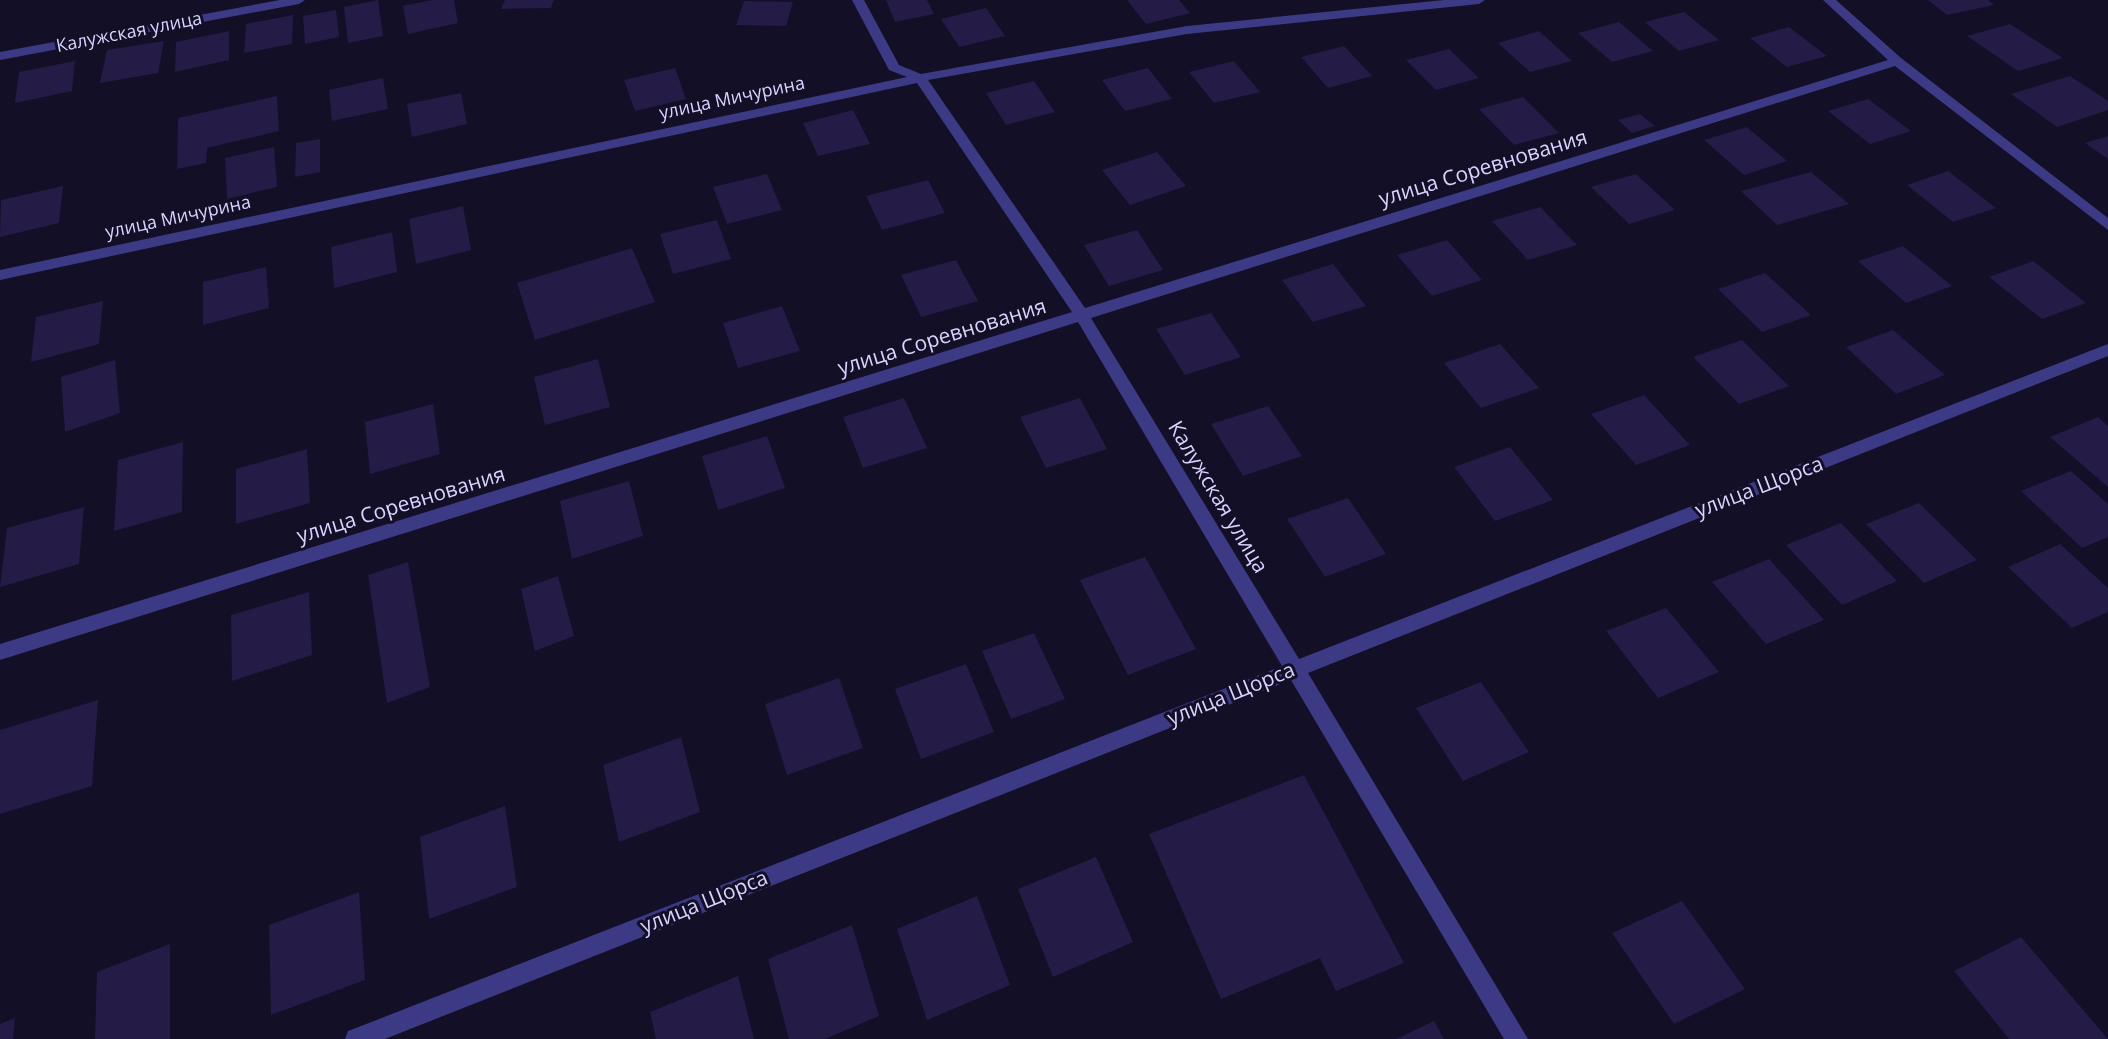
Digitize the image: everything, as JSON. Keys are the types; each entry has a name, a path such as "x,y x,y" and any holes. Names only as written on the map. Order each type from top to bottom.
{"street":[{"name":"Калужская улица","path":"0,56 299,0"},
{"name":"Калужская улица","path":"858,0 894,66 920,78 1083,317 1517,1039"},
{"name":"улица Мичурина","path":"0,275 920,78 1187,30 1479,0"},
{"path":"1829,0 1897,61 2108,225"},
{"name":"улица Соревнования","path":"0,652 1083,317 1897,61"},
{"name":"улица Щорса","path":"356,1039 2108,350"}],"building":[{"path":"378,0 383,36 348,43 344,7"},
{"path":"432,0 454,0 458,23 408,34 403,6"},
{"path":"505,0 554,0 551,8 501,9"},
{"path":"886,0 927,0 934,14 895,22"},
{"path":"1127,0 1179,0 1190,13 1146,24"},
{"path":"1928,0 1988,0 1994,5 1947,15"},
{"path":"744,1 793,2 786,26 736,25"},
{"path":"986,8 1005,36 959,47 941,19"},
{"path":"336,10 339,37 305,44 303,16"},
{"path":"1684,12 1719,40 1679,51 1645,22"},
{"path":"293,15 292,44 244,53 246,24"},
{"path":"1619,22 1653,51 1612,62 1578,33"},
{"path":"2010,24 2063,58 2018,71 1967,36"},
{"path":"1789,27 1827,56 1787,67 1750,38"},
{"path":"229,31 229,60 175,72 176,42"},
{"path":"1539,31 1572,61 1530,72 1498,43"},
{"path":"164,41 158,73 100,83 107,50"},
{"path":"1344,46 1372,76 1328,88 1301,57"},
{"path":"1449,49 1479,78 1436,90 1406,60"},
{"path":"75,61 72,91 15,103 19,72"},
{"path":"1234,61 1260,92 1214,103 1189,72"},
{"path":"675,68 686,99 635,111 624,80"},
{"path":"1148,68 1172,99 1125,111 1102,80"},
{"path":"2070,76 2108,101 2108,110 2057,127 2011,94"},
{"path":"383,78 388,109 332,121 329,90"},
{"path":"1034,81 1055,112 1006,125 986,93"},
{"path":"461,93 467,124 412,137 407,104"},
{"path":"277,96 279,131 207,148 206,163 177,169 178,118"},
{"path":"1523,97 1559,133 1514,145 1479,109"},
{"path":"1868,99 1911,131 1870,144 1828,111"},
{"path":"853,110 870,144 818,156 803,123"},
{"path":"1640,114 1655,126 1632,133 1618,120"},
{"path":"1747,127 1787,161 1744,175 1704,140"},
{"path":"2108,136 2108,159 2085,143"},
{"path":"320,139 320,172 295,177 296,143"},
{"path":"274,147 277,187 227,199 225,158"},
{"path":"1157,152 1186,186 1130,205 1102,170"},
{"path":"1948,171 1996,208 1953,222 1907,185"},
{"path":"1811,172 1849,204 1777,225 1741,191"},
{"path":"767,174 782,210 727,224 713,187"},
{"path":"1636,174 1675,210 1629,224 1591,187"},
{"path":"928,180 945,213 882,230 866,196"},
{"path":"63,186 59,223 0,237 1,200"},
{"path":"463,206 471,250 416,264 409,219"},
{"path":"1540,207 1577,245 1528,260 1492,221"},
{"path":"717,220 731,259 673,274 660,234"},
{"path":"1137,230 1163,270 1109,286 1084,245"},
{"path":"392,232 397,272 334,288 331,247"},
{"path":"1447,240 1482,280 1432,296 1397,255"},
{"path":"1903,246 1952,286 1906,303 1858,261"},
{"path":"632,248 655,302 535,340 517,283"},
{"path":"956,260 978,301 921,317 901,275"},
{"path":"2033,261 2086,303 2042,319 1989,277"},
{"path":"1333,264 1366,306 1313,322 1282,280"},
{"path":"266,267 269,308 203,325 203,282"},
{"path":"1765,273 1811,315 1762,332 1718,289"},
{"path":"103,301 99,344 31,362 36,317"},
{"path":"782,306 800,351 738,368 723,323"},
{"path":"1211,313 1241,357 1185,375 1156,329"},
{"path":"1893,330 1945,375 1896,394 1846,347"},
{"path":"1742,340 1789,386 1739,404 1693,357"},
{"path":"1500,344 1539,388 1481,408 1444,363"},
{"path":"598,359 610,407 545,425 534,377"},
{"path":"115,360 120,413 65,432 61,377"},
{"path":"1644,395 1690,445 1636,465 1591,414"},
{"path":"904,398 927,448 863,468 843,417"},
{"path":"1080,398 1107,449 1046,468 1020,417"},
{"path":"433,404 440,454 370,474 365,422"},
{"path":"1268,406 1302,456 1243,476 1211,424"},
{"path":"2098,417 2108,426 2108,487 2050,437"},
{"path":"767,436 785,488 718,510 702,456"},
{"path":"183,442 182,512 114,531 118,460"},
{"path":"1510,447 1553,500 1495,521 1454,467"},
{"path":"307,449 310,503 236,524 236,469"},
{"path":"2071,471 2108,504 2108,537 2082,548 2021,491"},
{"path":"629,481 643,536 572,559 560,501"},
{"path":"1348,498 1386,554 1325,577 1287,519"},
{"path":"1919,503 1977,560 1924,583 1866,524"},
{"path":"84,507 79,564 0,587 7,528"},
{"path":"1841,523 1897,581 1842,605 1786,545"},
{"path":"2060,544 2108,588 2108,612 2072,628 2008,567"},
{"path":"1145,557 1196,649 1128,675 1080,580"},
{"path":"1769,559 1824,620 1766,644 1712,582"},
{"path":"408,562 430,687 387,703 368,575"},
{"path":"558,576 574,636 535,651 521,589"},
{"path":"309,592 312,655 232,681 231,615"},
{"path":"1666,608 1719,672 1658,698 1606,631"},
{"path":"1034,633 1065,699 1011,719 982,651"},
{"path":"966,664 994,732 921,759 895,689"},
{"path":"839,678 863,748 787,775 765,704"},
{"path":"1481,682 1529,752 1463,781 1416,708"},
{"path":"98,700 92,786 0,814 0,730"},
{"path":"681,737 700,812 619,842 603,765"},
{"path":"1304,775 1404,963 1336,991 1320,958 1221,999 1149,834"},
{"path":"505,806 517,887 429,919 420,837"},
{"path":"1096,857 1133,942 1053,977 1018,889"},
{"path":"359,892 365,980 271,1015 269,925"},
{"path":"977,896 1010,985 927,1020 897,929"},
{"path":"1682,901 1745,989 1674,1024 1612,933"},
{"path":"852,925 879,1016 825,1039 789,1039 768,959"},
{"path":"2021,937 2108,1039 2009,1039 1954,971"},
{"path":"170,944 170,1039 95,1039 97,972"},
{"path":"738,976 754,1039 656,1039 650,1012"},
{"path":"15,1018 13,1039 0,1039 0,1024"},
{"path":"1434,1021 1444,1039 1396,1039"}]}
